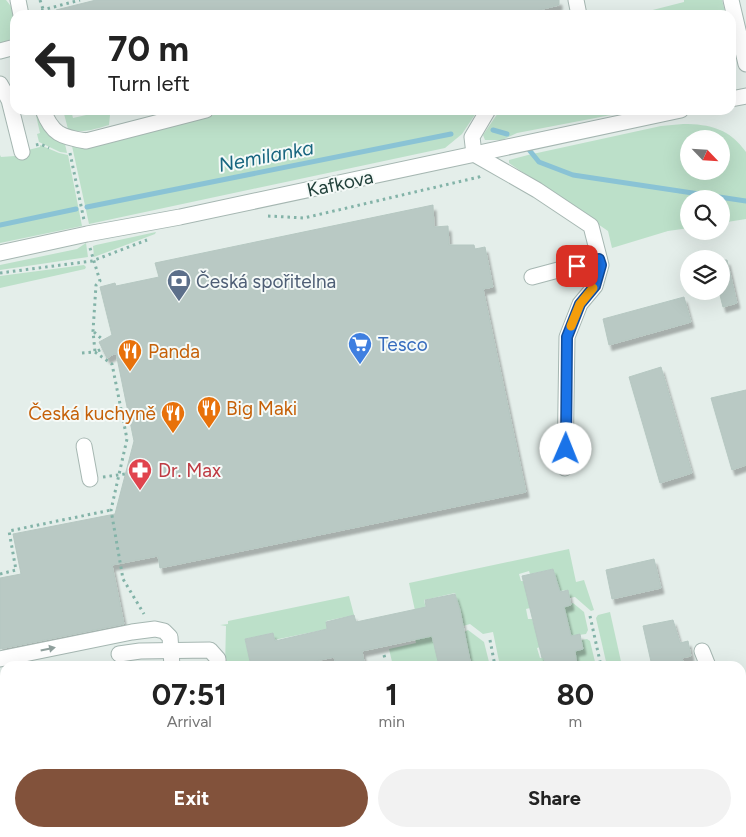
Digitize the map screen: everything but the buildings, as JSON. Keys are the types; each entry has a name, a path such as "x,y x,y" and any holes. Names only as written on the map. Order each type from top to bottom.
{"street":[{"path":"18,0 26,10"},
{"path":"736,12 741,25 746,64"},
{"path":"0,84 10,104"},
{"path":"13,115 21,150"},
{"path":"45,115 49,124 58,134 68,138 86,140 186,115"},
{"path":"485,115 472,137 474,154 538,190 591,226 601,265 595,286 580,304 567,337 566,468"},
{"name":"Kafkova","path":"0,253 87,234 180,217 657,115"},
{"path":"532,277 599,259"},
{"path":"84,446 90,479"},
{"path":"0,659 150,629 160,629 167,634 171,642 172,659"},
{"path":"119,654 140,652 172,659 210,650 218,661"},
{"path":"702,651 706,661"}],"path":[{"path":"40,0 42,9"},
{"path":"38,10 80,0"},
{"path":"21,150 40,144 54,150"},
{"path":"69,145 83,216"},
{"path":"64,153 71,154"},
{"path":"262,215 304,218 479,177 492,165"},
{"path":"0,273 92,261 156,237"},
{"path":"90,248 92,261 100,281 96,284 93,331 95,352 112,364 127,439 111,510 123,579 148,621 150,629"},
{"path":"93,331 103,340"},
{"path":"82,353 95,352 102,349"},
{"path":"90,479 125,474"},
{"path":"0,574 16,570 8,531 111,510"},
{"path":"590,616 600,661"},
{"path":"490,640 494,661"},
{"path":"384,655 386,661"}],"green space":[{"path":"0,0 6,0 13,10 10,10 10,39 0,43"},
{"path":"684,0 722,0 725,10 653,10 684,2"},
{"path":"36,115 51,134 65,144 67,153 60,152 39,142 37,134 40,133"},
{"path":"64,115 72,115 73,118 86,115 110,115 109,125 83,131 68,129"},
{"path":"214,115 475,115 462,134 445,148 89,224 72,146 86,148"},
{"path":"497,115 611,115 517,133 502,140 485,140 483,135"},
{"path":"683,124 702,125 719,129 721,130 680,130 680,180 730,180 730,136 746,152 746,219 730,222 730,190 680,190 680,229 668,231 612,248 608,231 509,163 509,160 661,126"},
{"path":"40,145 68,155 82,226 0,243 0,155 1,157 15,156 29,152 28,150 40,147"},
{"path":"156,232 155,234 94,257 93,246"},
{"path":"86,243 88,257 0,270 0,265 77,249"},
{"path":"84,265 85,269 0,288 0,276"},
{"path":"569,549 576,582 584,580 594,610 591,611 575,597 569,598 567,590 559,591 553,569 530,574 529,571 519,574 521,581 524,581 530,608 526,609 528,619 532,619 535,628 537,628 541,647 537,648 540,658 544,658 544,661 499,661 493,632 483,634 470,624 463,626 455,593 424,600 438,661 392,661 389,649 416,643 415,639 421,638 409,583"},
{"path":"349,596 354,615 326,621 327,629 274,640 272,633 245,639 250,661 225,661 226,626 220,625 228,624 228,621"},
{"path":"573,603 584,612 588,630 586,634 571,636 562,607"},
{"path":"610,612 621,661 606,661 596,618 598,615"},
{"path":"468,630 484,642 489,661 471,661 464,632"},
{"path":"587,639 590,641 595,661 576,661 575,651 581,640"}],"waterway":[{"name":"Nemilanka","path":"493,130 507,134"},
{"name":"Nemilanka","path":"87,207 451,134"},
{"name":"Nemilanka","path":"526,146 539,162 573,175 746,201"},
{"name":"Nemilanka","path":"0,225 76,209"}],"slow traffic":[{"path":"571,326 580,304 593,288"}],"place":[{"name":"Česká spořitelna","path":"179,302"},
{"name":"Tesco","path":"360,365"},
{"name":"Panda","path":"130,372"},
{"name":"Big Maki","path":"209,429"},
{"name":"Česká kuchyně","path":"173,434"},
{"name":"Dr. Max","path":"140,491"}],"route":[{"path":"566,449 567,337 580,304 595,286 601,265 599,259 577,266"}]}
